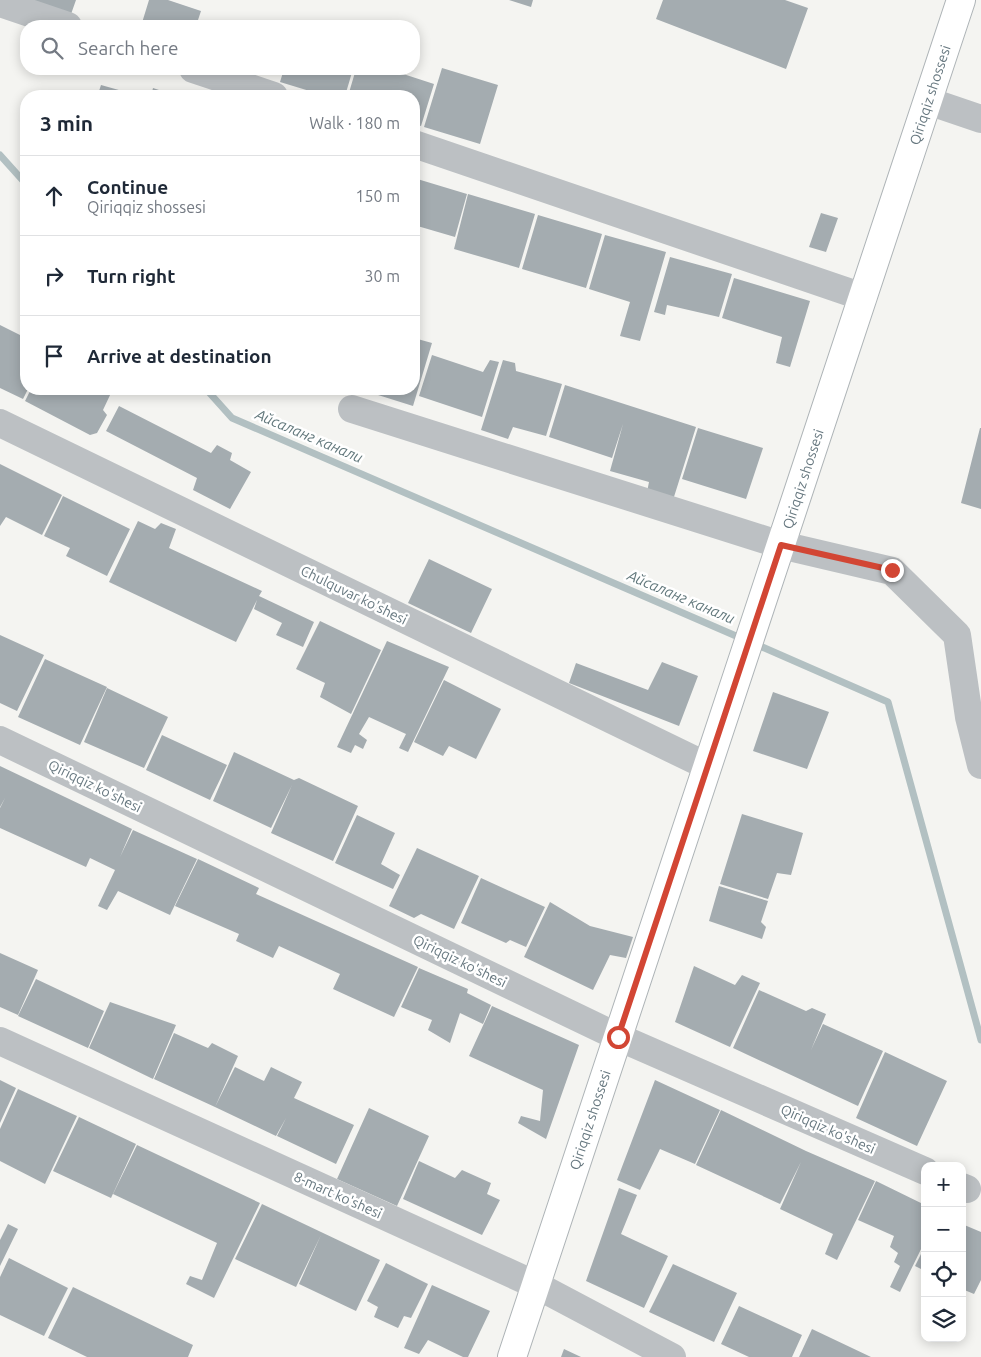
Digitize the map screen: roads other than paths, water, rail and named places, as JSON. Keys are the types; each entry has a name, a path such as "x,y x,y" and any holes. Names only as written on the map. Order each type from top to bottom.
{"main road":[{"name":"Qiriqqiz shossesi","path":"512,1357 961,0"}],"street":[{"path":"0,3 50,20"},
{"path":"211,75 256,90"},
{"path":"928,101 981,119"},
{"path":"420,146 863,297"},
{"path":"352,409 781,545 892,570 957,636 969,717 981,765"},
{"name":"Chulquvar ko'shesi","path":"0,422 707,766"},
{"name":"Qiriqqiz ko'shesi","path":"0,740 618,1037 921,1169"},
{"name":"8-mart ko'shesi","path":"0,1041 536,1285 672,1357"}],"waterway":[{"name":"Айсаланг канали","path":"0,155 20,177"},
{"name":"Айсаланг канали","path":"211,395 232,418 743,639"},
{"name":"Айсаланг канали","path":"753,643 888,702 981,1040"}]}
